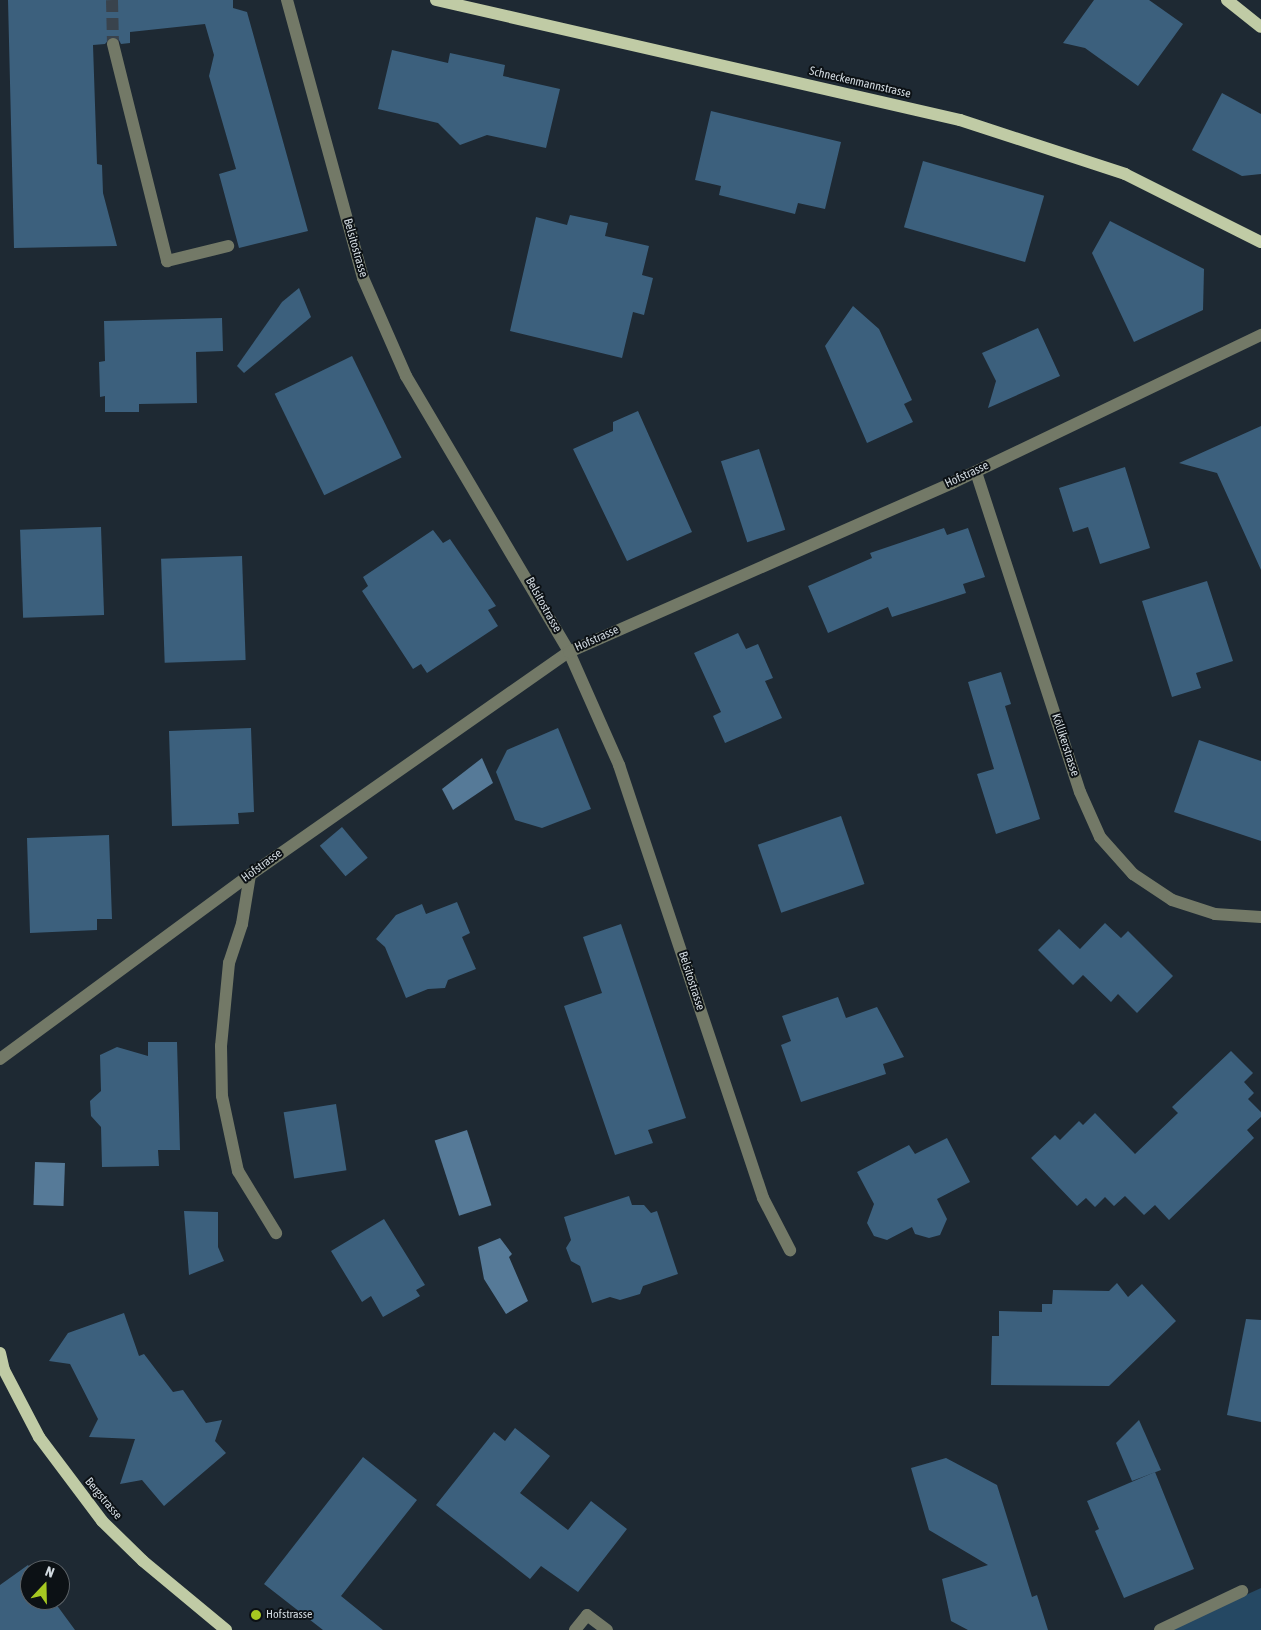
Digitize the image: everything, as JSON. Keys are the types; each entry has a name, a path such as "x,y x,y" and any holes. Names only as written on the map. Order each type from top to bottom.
{"main road":[{"name":"Schneckenmannstrasse","path":"436,0 960,120 1125,174 1261,242"},
{"path":"1226,0 1261,27"},
{"name":"Bergstrasse","path":"0,1353 4,1370 39,1437 102,1521 143,1561 226,1630"}],"street":[{"name":"Belsitostrasse","path":"287,0 367,287 406,376 569,652 619,765 763,1198 790,1250"},
{"path":"113,44 167,261 228,246"},
{"name":"Hofstrasse","path":"0,1059 250,875 569,652 976,472 1261,335"},
{"name":"Köllikerstrasse","path":"976,472 1080,792 1100,837 1133,874 1172,900 1216,914 1261,917"},
{"path":"250,875 242,924 229,963 221,1046 222,1096 238,1171 276,1233"},
{"path":"1160,1630 1242,1591"},
{"path":"575,1630 587,1615 606,1630"}],"shaded area":[{"path":"482,758 493,783 453,810 442,789"},
{"path":"467,1130 491,1205 459,1216 435,1141"},
{"path":"35,1162 65,1163 63,1206 33,1205"},
{"path":"500,1238 512,1254 509,1257 528,1301 506,1314 484,1279 478,1247"},
{"path":"1261,1588 1261,1630 1169,1630"}],"building":[{"path":"8,0 233,0 233,8 247,12 308,231 239,248 219,174 236,169 209,76 214,55 205,24 130,32 130,43 121,44 118,38 112,36 105,44 93,45 97,164 102,165 103,193 117,246 14,248"},
{"path":"1094,0 1149,0 1183,24 1138,86 1085,48 1063,43"},
{"path":"392,50 448,63 450,53 505,65 503,76 560,89 546,148 487,135 460,145 438,123 378,109"},
{"path":"1222,93 1261,114 1261,174 1242,176 1192,150"},
{"path":"711,111 841,142 825,209 798,203 795,214 719,195 721,186 695,180"},
{"path":"923,161 1044,196 1025,262 904,227"},
{"path":"570,215 608,223 605,236 649,246 642,275 653,278 644,315 633,312 622,358 510,331 536,217 567,225"},
{"path":"1110,221 1204,269 1203,310 1134,342 1092,253"},
{"path":"299,288 311,317 244,373 237,366 282,302"},
{"path":"853,306 879,329 912,400 904,404 913,422 867,443 825,346"},
{"path":"222,318 223,351 196,352 197,403 139,404 139,412 105,412 105,396 100,397 99,362 105,361 104,321"},
{"path":"1038,328 1060,376 988,408 996,381 982,353"},
{"path":"352,356 402,458 324,495 275,394"},
{"path":"638,411 692,532 627,561 573,449 613,431 613,422"},
{"path":"1261,426 1261,570 1217,473 1179,463"},
{"path":"759,449 785,530 747,542 721,461"},
{"path":"1125,467 1150,548 1100,564 1088,527 1073,532 1059,488"},
{"path":"101,527 104,615 23,618 20,530"},
{"path":"944,528 947,535 968,528 985,577 963,584 966,593 892,617 888,607 828,633 808,586 872,558 870,553"},
{"path":"433,530 443,543 450,539 496,606 488,610 498,626 427,673 421,664 413,669 362,591 368,586 363,577"},
{"path":"242,556 246,660 165,663 161,559"},
{"path":"1207,581 1233,661 1196,673 1201,688 1172,697 1142,601"},
{"path":"738,633 746,649 758,644 773,678 765,681 782,718 725,743 713,716 721,712 694,653"},
{"path":"1001,672 1011,704 1005,706 1040,819 996,834 977,774 994,769 968,682"},
{"path":"251,728 254,812 238,813 239,824 172,826 169,731"},
{"path":"558,728 591,809 542,828 515,820 496,772 507,750"},
{"path":"1199,740 1261,761 1261,841 1174,812"},
{"path":"841,816 864,884 781,913 758,845"},
{"path":"342,827 368,858 345,876 320,846"},
{"path":"109,835 112,919 97,919 97,930 30,933 27,838"},
{"path":"457,902 470,933 462,937 476,969 448,980 445,988 428,989 406,998 385,947 376,939 396,915 422,904 426,914"},
{"path":"1105,923 1121,938 1128,931 1173,976 1137,1013 1118,994 1111,1002 1083,975 1073,985 1038,950 1059,929 1080,949"},
{"path":"621,924 686,1118 648,1130 653,1143 615,1155 564,1006 602,993 583,937"},
{"path":"838,997 846,1018 877,1007 904,1057 883,1064 886,1074 801,1102 781,1045 791,1041 782,1016"},
{"path":"148,1042 177,1042 180,1150 158,1150 159,1166 102,1167 101,1127 91,1116 90,1101 101,1091 100,1055 117,1047 148,1056"},
{"path":"1231,1051 1253,1073 1244,1082 1254,1093 1248,1099 1261,1112 1261,1117 1247,1130 1254,1138 1169,1220 1155,1205 1144,1215 1125,1196 1114,1206 1105,1197 1095,1207 1086,1198 1077,1206 1031,1158 1055,1135 1060,1140 1079,1121 1083,1125 1095,1113 1135,1154 1178,1113 1172,1107"},
{"path":"336,1104 346,1170 294,1178 284,1112"},
{"path":"947,1138 970,1182 937,1199 947,1219 940,1235 929,1238 915,1234 912,1227 887,1240 874,1236 867,1223 874,1204 857,1172 909,1145 915,1154"},
{"path":"629,1196 632,1205 644,1205 651,1213 657,1211 678,1274 643,1286 640,1294 620,1300 610,1297 592,1303 580,1266 571,1261 566,1248 571,1240 564,1217"},
{"path":"184,1211 218,1212 218,1247 224,1261 189,1275"},
{"path":"384,1219 425,1285 416,1290 420,1296 383,1317 371,1296 362,1302 331,1251"},
{"path":"1117,1283 1128,1297 1142,1284 1176,1321 1109,1386 991,1385 992,1336 999,1336 999,1311 1042,1312 1042,1304 1052,1304 1053,1290 1109,1291"},
{"path":"124,1313 139,1356 144,1354 173,1392 183,1390 206,1423 222,1420 215,1441 226,1453 164,1506 142,1480 120,1484 135,1439 89,1437 98,1419 70,1364 49,1361 68,1333"},
{"path":"1246,1319 1261,1320 1261,1422 1227,1415"},
{"path":"1139,1420 1161,1470 1132,1481 1116,1443"},
{"path":"515,1428 550,1456 520,1493 568,1530 591,1501 627,1529 578,1592 541,1566 530,1579 436,1505 494,1432 505,1441"},
{"path":"363,1457 417,1500 341,1596 383,1630 323,1630 264,1584"},
{"path":"946,1458 997,1485 1032,1597 1037,1595 1048,1630 968,1630 951,1621 942,1579 988,1565 929,1530 911,1468"},
{"path":"1155,1472 1194,1569 1124,1598 1095,1531 1099,1529 1087,1501"},
{"path":"20,1571 20,1610 60,1610 75,1630 0,1630 0,1585"}],"tunnel":[{"path":"112,0 113,44"}],"place":[{"name":"Hofstrasse","path":"256,1615"}]}
